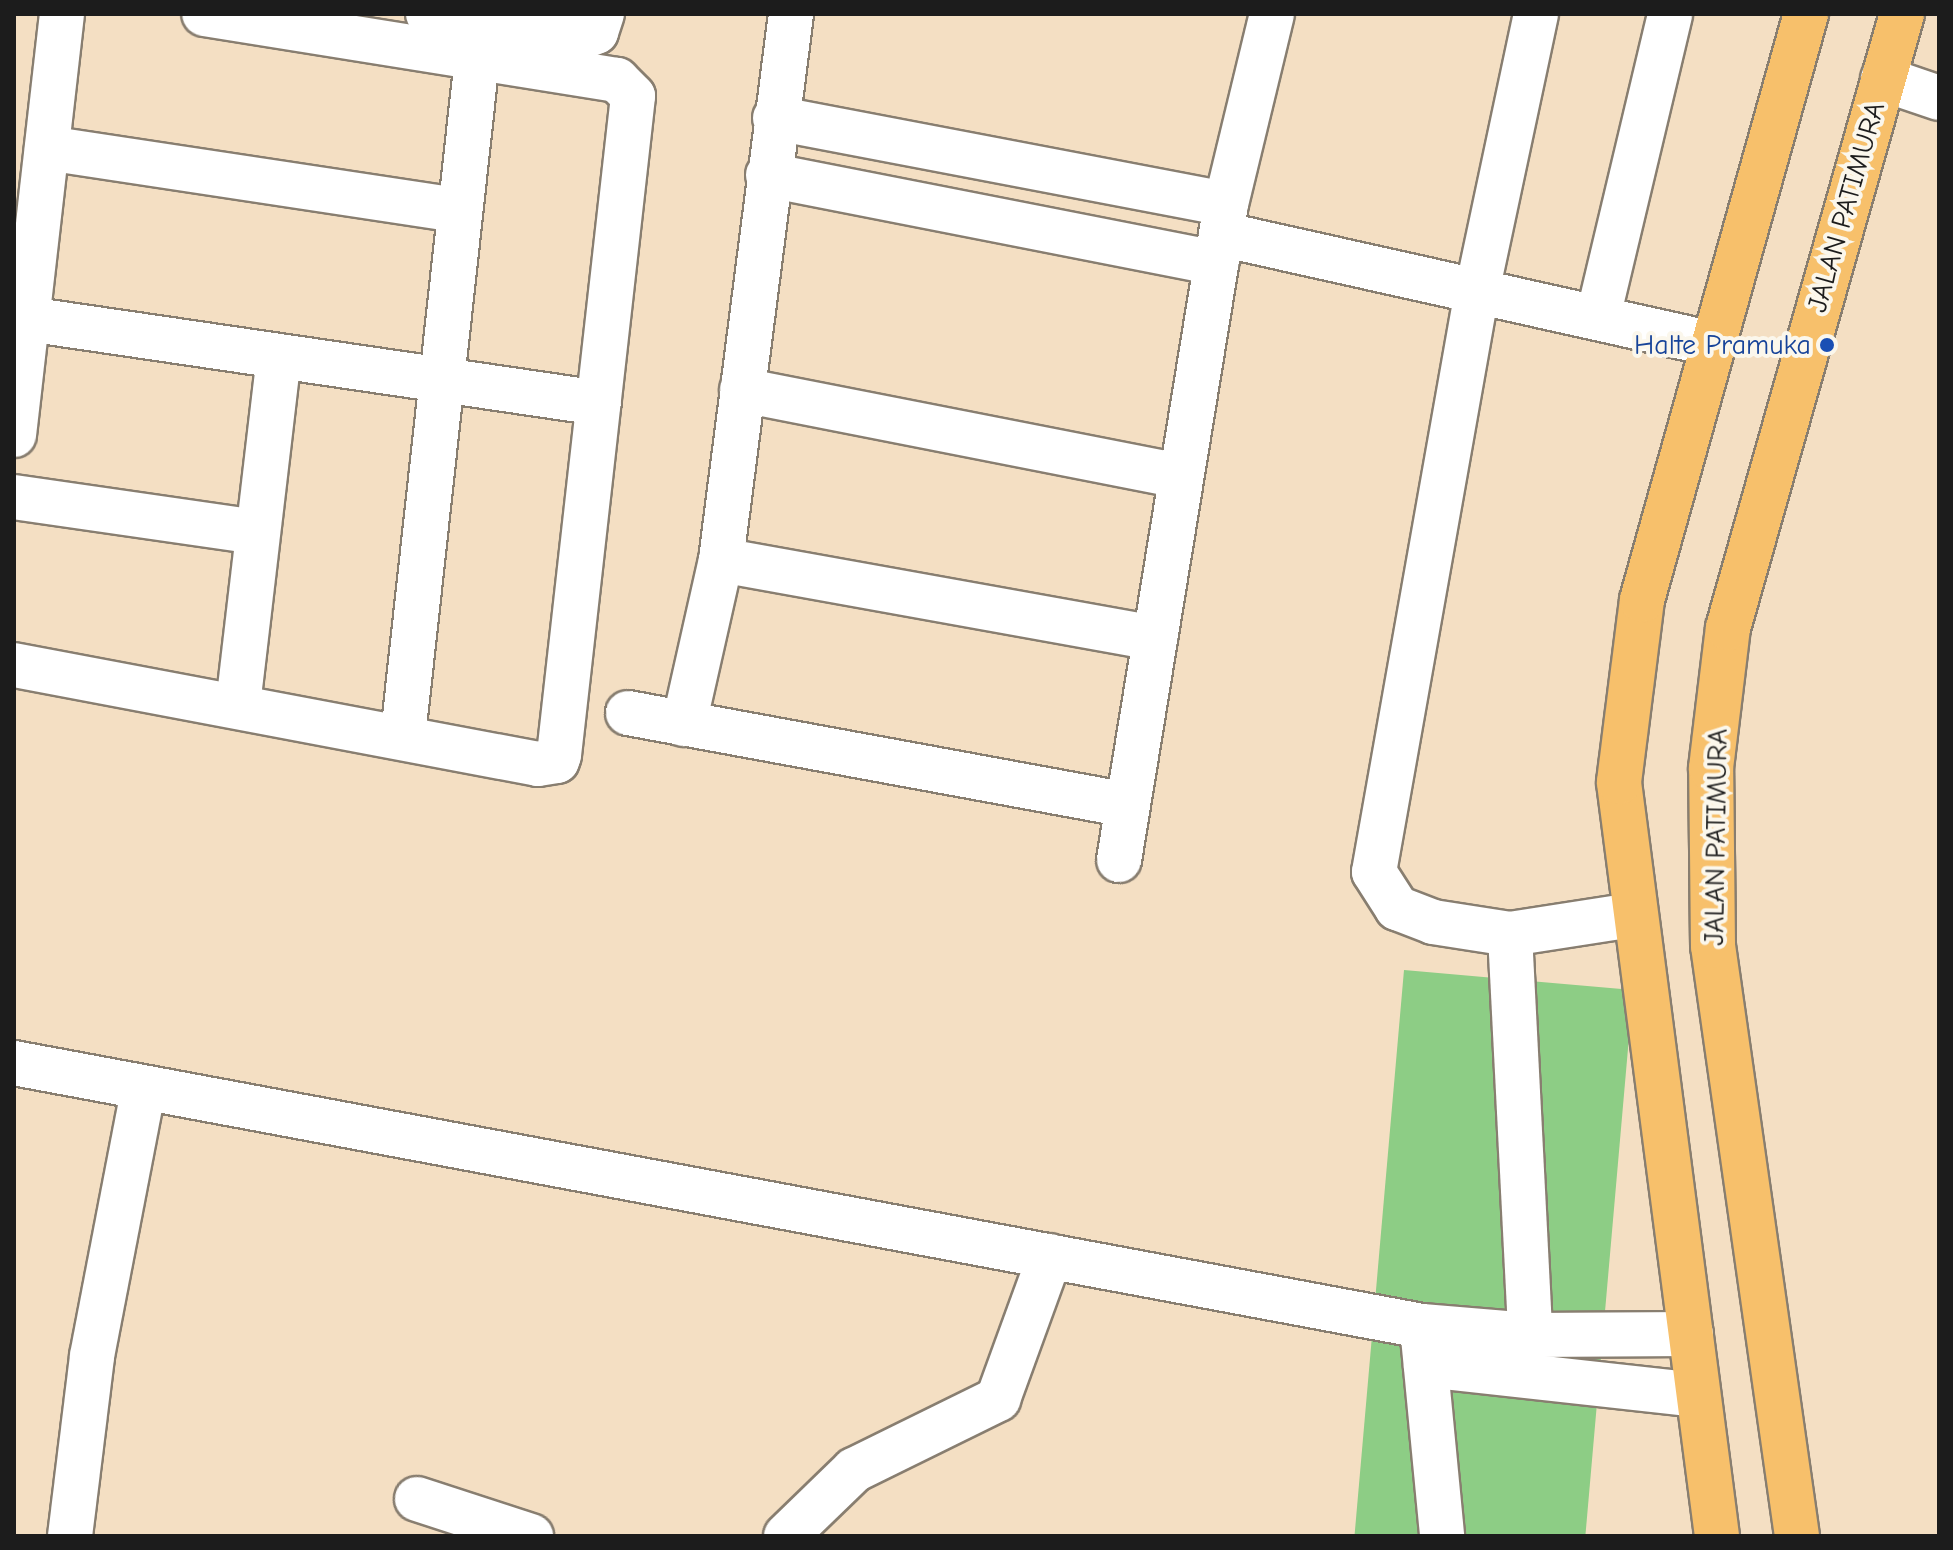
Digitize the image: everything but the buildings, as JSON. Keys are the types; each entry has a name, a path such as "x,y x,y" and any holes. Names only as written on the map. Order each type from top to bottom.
{"highway":[{"path":"1717,1536 1633,915 1619,782 1642,600 1806,14"},
{"name":"JALAN PATIMURA","path":"1797,1536 1713,946 1711,768 1728,628 1902,14"}],"street":[{"path":"14,435 21,318 47,148 62,14"},
{"path":"428,14 583,37 596,32 602,14"},
{"path":"684,724 721,560 775,118 791,14"},
{"path":"1119,860 1221,234 1272,14"},
{"path":"1536,14 1477,291 1374,872 1397,908 1433,922 1510,934 1633,915"},
{"path":"1598,317 1670,14"},
{"path":"14,665 403,735 538,764 557,761 633,96 617,80 220,15"},
{"path":"403,735 458,210 477,59"},
{"path":"1883,79 1939,98"},
{"path":"775,118 1221,234 1713,344"},
{"path":"47,148 458,210"},
{"path":"768,175 1221,234"},
{"path":"21,318 599,403"},
{"path":"238,705 279,356"},
{"path":"742,390 1181,476"},
{"path":"14,497 258,532"},
{"path":"721,560 1155,638"},
{"path":"628,713 1128,805"},
{"path":"1510,934 1530,1335"},
{"path":"14,1063 143,1090 1050,1256 1424,1346 1697,1395"},
{"path":"70,1536 92,1356 143,1090"},
{"path":"786,1536 854,1470 998,1399 1050,1256"},
{"path":"1424,1346 1530,1335 1691,1334"},
{"path":"1424,1346 1442,1536"},
{"path":"417,1499 531,1536"}],"green space":[{"path":"1404,970 1633,990 1585,1536 1354,1536"}],"place":[{"name":"Halte Pramuka","path":"1827,345"}]}
